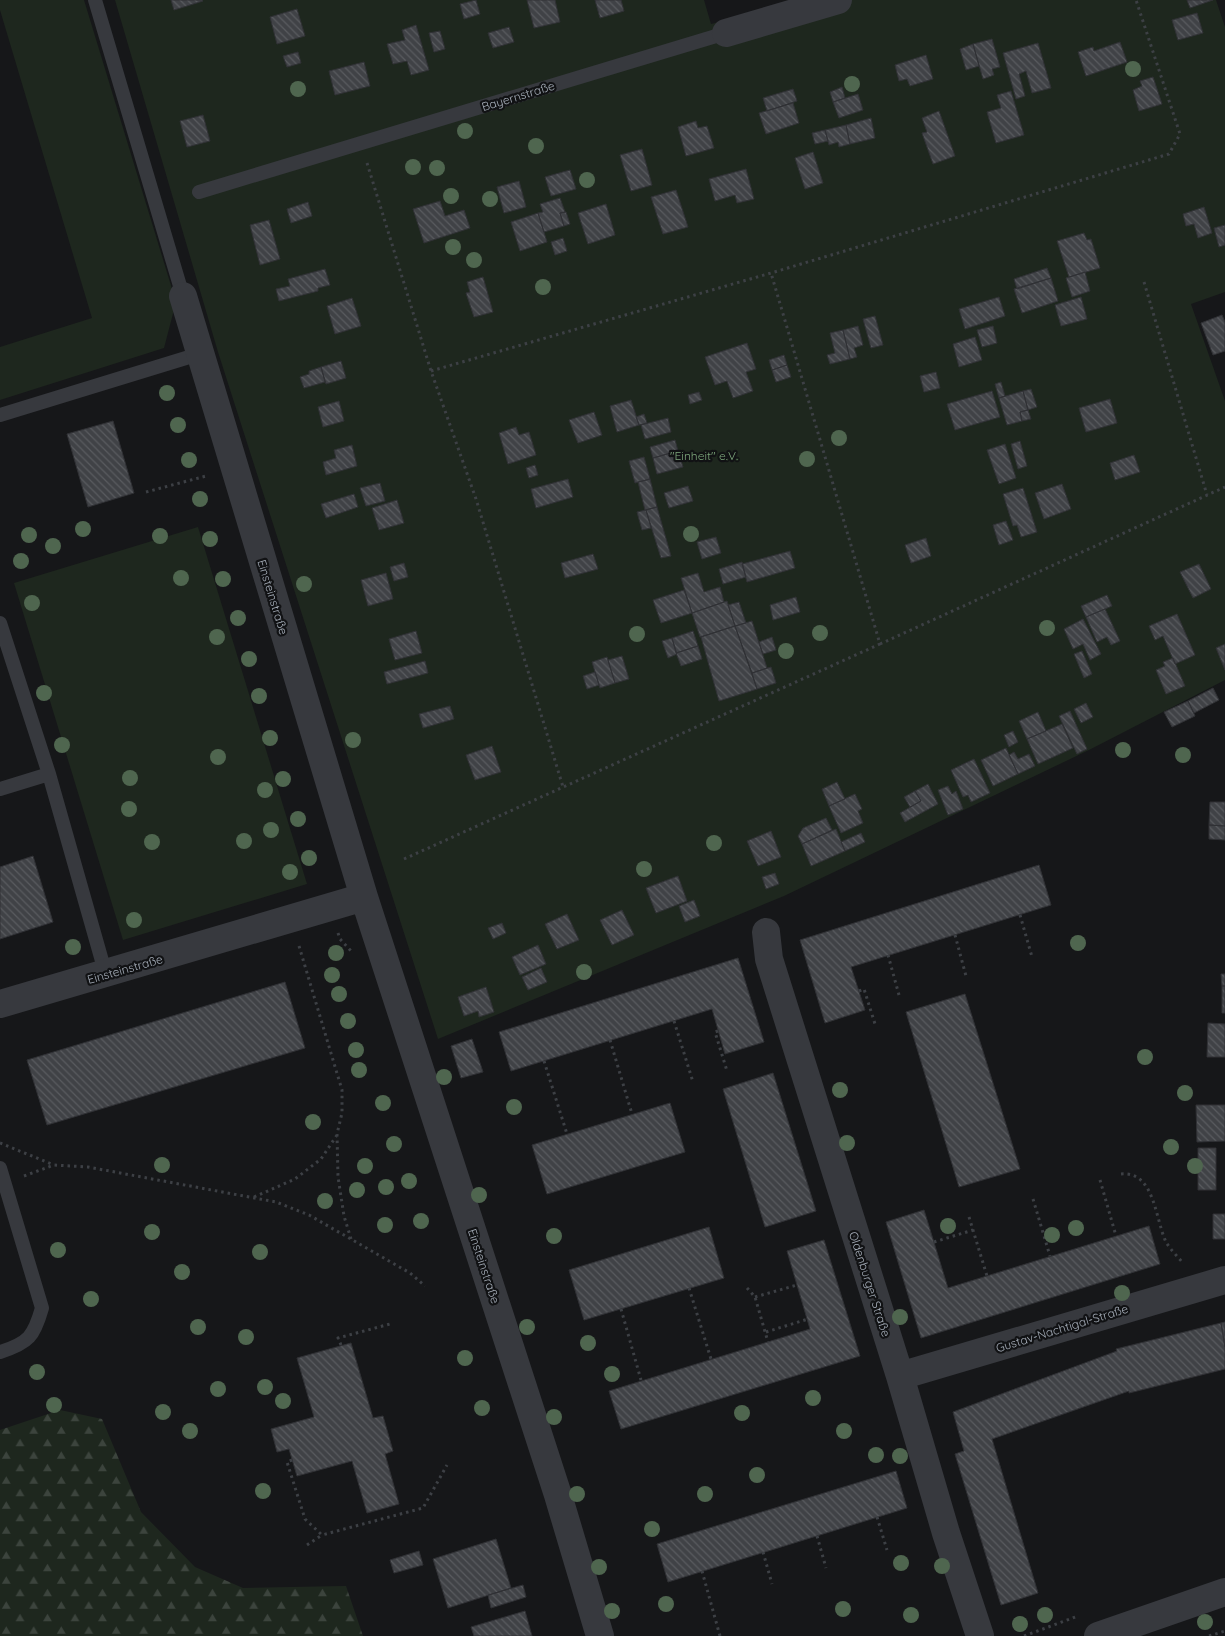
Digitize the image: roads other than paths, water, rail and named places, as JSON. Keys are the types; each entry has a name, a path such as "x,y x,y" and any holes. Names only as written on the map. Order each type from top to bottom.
{"street":[{"name":"Bayernstraße","path":"726,33 838,0"},
{"name":"Einsteinstraße","path":"183,296 364,896 555,1486 600,1636"},
{"name":"Einsteinstraße","path":"0,1004 106,975 364,896"},
{"name":"Oldenburger Straße","path":"766,932 769,959 900,1376 946,1533 980,1636"},
{"name":"Gustav-Nachtigal-Straße","path":"900,1376 1214,1283"},
{"path":"1098,1636 1225,1592"}],"lane":[{"path":"95,0 183,296"},
{"name":"Bayernstraße","path":"199,192 726,33"},
{"path":"0,414 199,354"},
{"path":"0,623 49,774 106,975"},
{"path":"0,789 49,774"},
{"path":"0,1168 42,1308 36,1331 16,1347 0,1352"}],"park label":[{"name":"\"Einheit\" e.V.","path":"704,455"}]}
